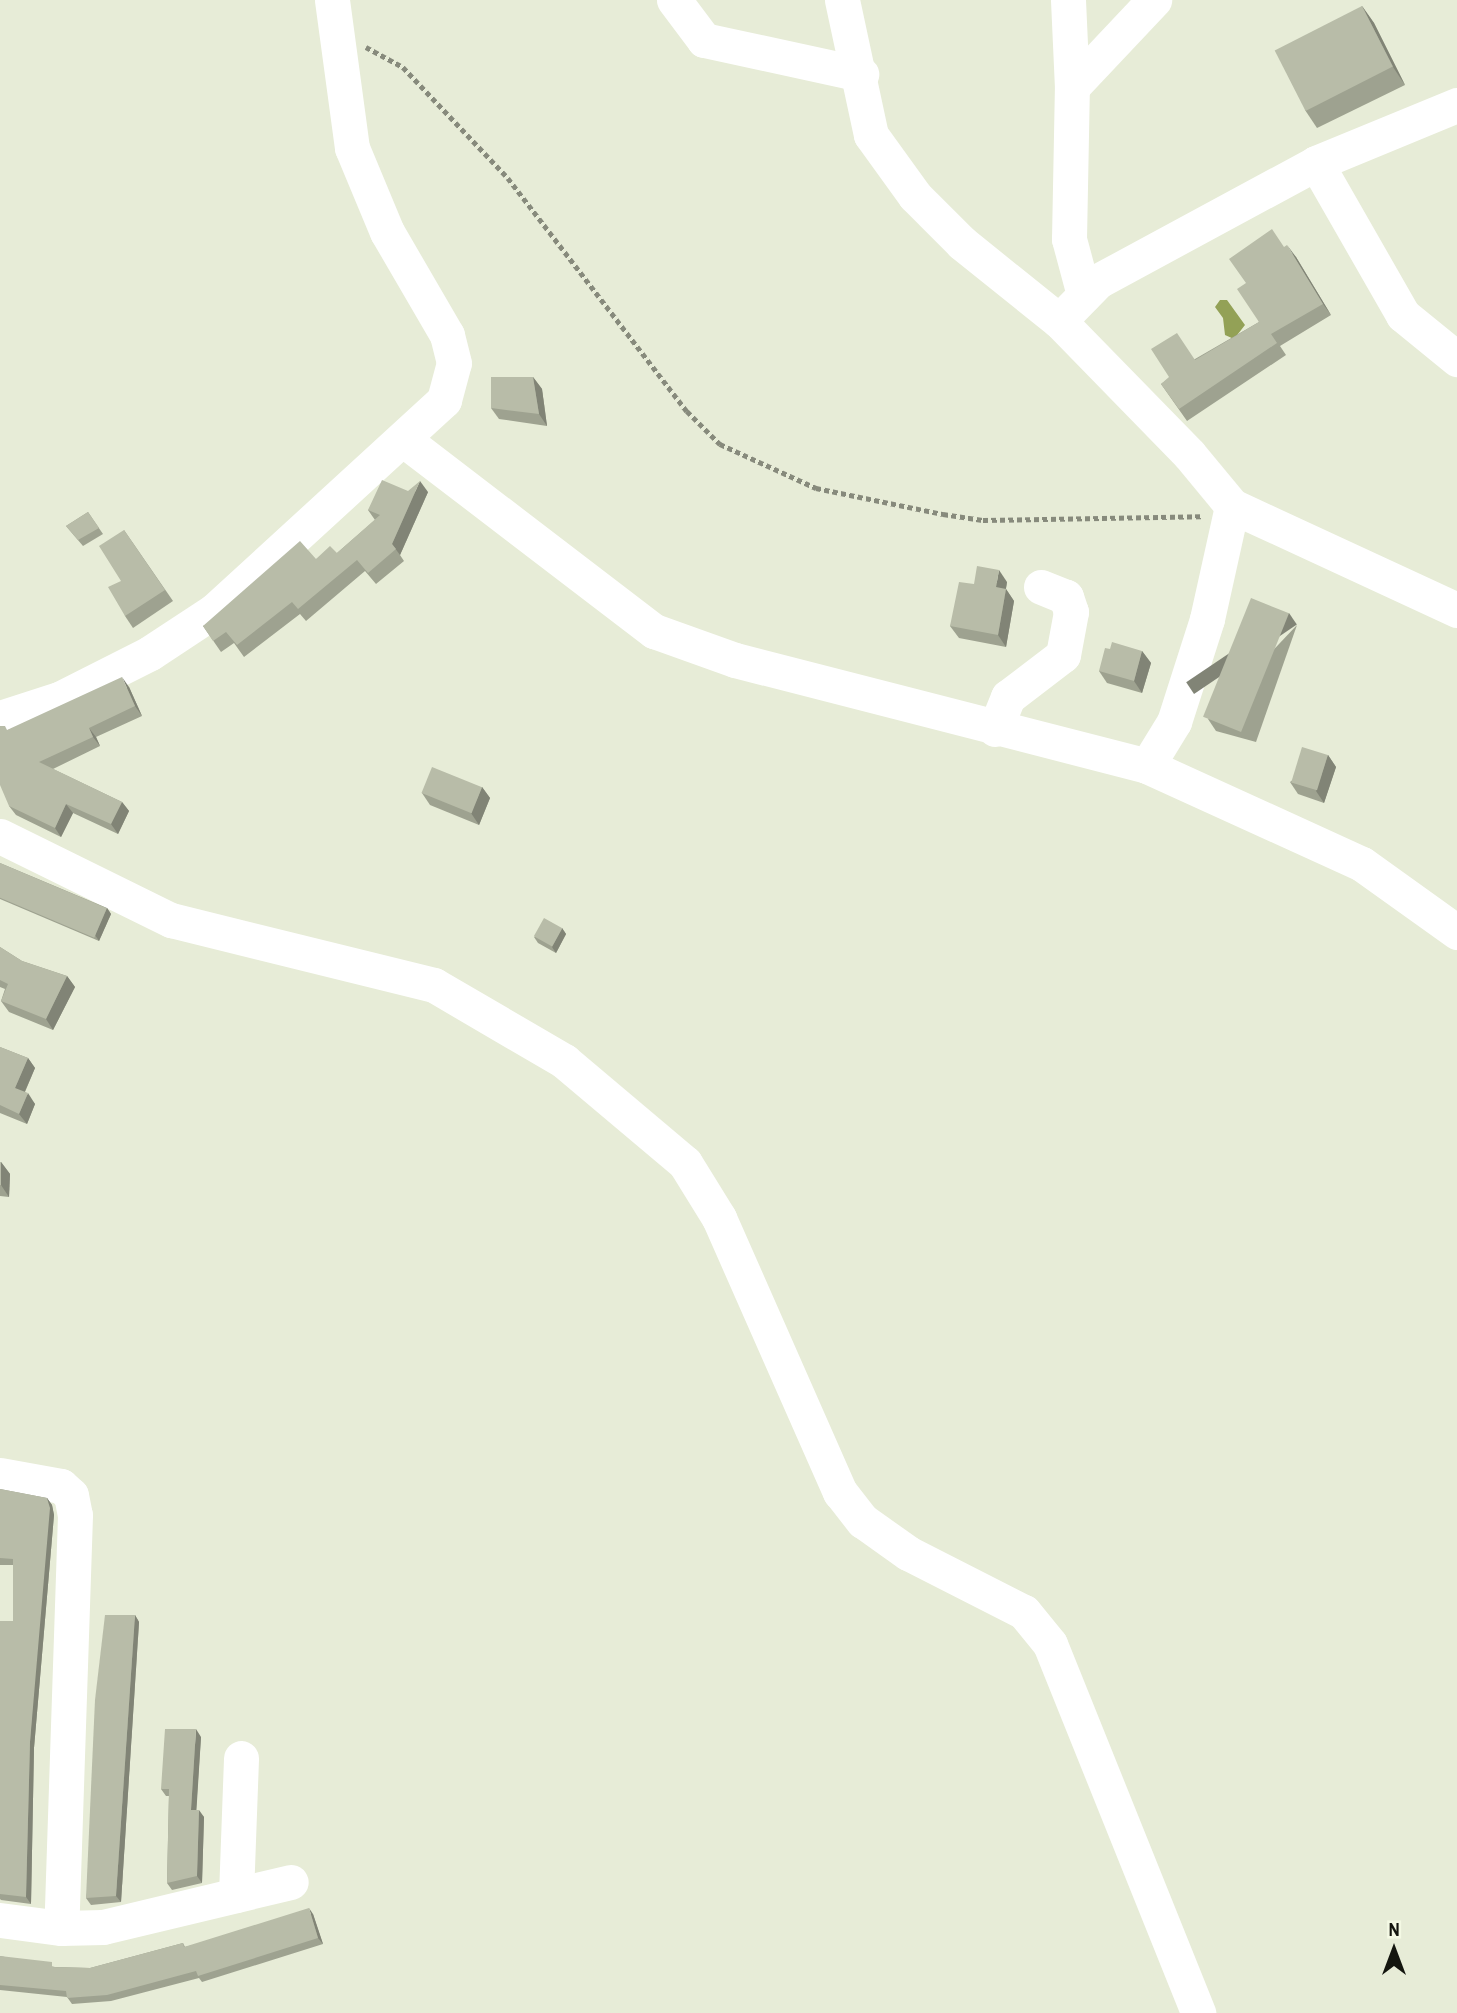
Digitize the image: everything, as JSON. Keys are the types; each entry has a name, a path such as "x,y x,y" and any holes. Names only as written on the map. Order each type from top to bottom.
{"street":[{"path":"0,718 60,699 150,653 214,611 404,440 444,400 454,363 447,335 387,232 352,148 332,0"},
{"path":"674,0 704,40 861,74"},
{"path":"842,0 861,74 871,135 915,196 962,243 1059,321 1189,454 1231,511 1457,610"},
{"path":"1068,0 1072,87 1069,239 1084,295"},
{"path":"1072,87 1154,0"},
{"path":"1059,321 1098,281 1316,163 1457,105"},
{"path":"1316,163 1403,314 1457,359"},
{"path":"404,440 653,631 735,660 1147,766 1362,864 1457,932"},
{"path":"1147,766 1174,722 1199,645 1231,511"},
{"path":"995,729 1008,698 1063,655 1071,612 1066,597 1041,587"},
{"path":"0,836 171,920 434,985 564,1061 685,1163 719,1218 840,1492 863,1521 908,1553 1024,1612 1050,1644 1198,2013"},
{"path":"0,1475 61,1486 71,1495 75,1515 61,1928"},
{"path":"236,1895 240,1758"},
{"path":"0,1920 61,1928 103,1927 290,1882"}],"path":[{"path":"339,47 358,43 403,67 508,178 687,411 720,444 816,488 983,520 1231,511"}],"shaded area":[{"path":"1220,300 1227,300 1245,325 1234,339 1225,335 1223,318 1215,307"}],"building":[{"path":"1362,6 1393,67 1306,111 1275,50"},
{"path":"1272,229 1284,247 1287,245 1323,304 1271,334 1277,343 1179,409 1161,384 1169,377 1151,349 1177,333 1195,360 1259,322 1237,289 1246,283 1229,259"},
{"path":"491,377 533,377 539,414 491,408"},
{"path":"382,480 408,491 420,481 392,544 396,549 368,573 357,560 298,609 292,602 237,645 226,632 213,641 203,626 300,541 316,559 330,546 337,553 380,515 368,510"},
{"path":"88,512 99,528 78,540 66,526"},
{"path":"124,530 165,590 125,616 108,587 121,581 99,546"},
{"path":"977,566 999,570 996,587 1006,589 998,635 950,626 959,582 974,584"},
{"path":"1251,598 1289,613 1241,732 1203,717"},
{"path":"1112,642 1142,651 1134,681 1099,671 1105,648 1110,649"},
{"path":"122,677 135,706 89,728 93,737 39,762 122,802 111,824 66,804 55,828 9,806 0,785 0,726 5,726 7,730"},
{"path":"1302,747 1328,755 1317,790 1291,782"},
{"path":"432,767 482,787 472,813 422,793"},
{"path":"0,863 107,908 94,938 0,898"},
{"path":"544,918 562,928 552,947 534,936"},
{"path":"0,947 22,961 67,976 46,1019 1,1001 8,984 0,980"},
{"path":"0,1047 28,1058 15,1088 28,1093 19,1114 0,1105"},
{"path":"0,1489 47,1498 50,1508 30,1742 26,1897 0,1894 0,1621 13,1621 13,1559 0,1558"},
{"path":"105,1615 135,1615 116,1896 86,1898 95,1700"},
{"path":"165,1729 196,1729 191,1810 199,1810 197,1876 167,1883 169,1789 161,1789"},
{"path":"309,1908 318,1938 198,1976 196,1971 107,1995 67,1998 66,1991 0,1985 0,1956 52,1962 52,1967 90,1968 183,1943 184,1947"}]}
